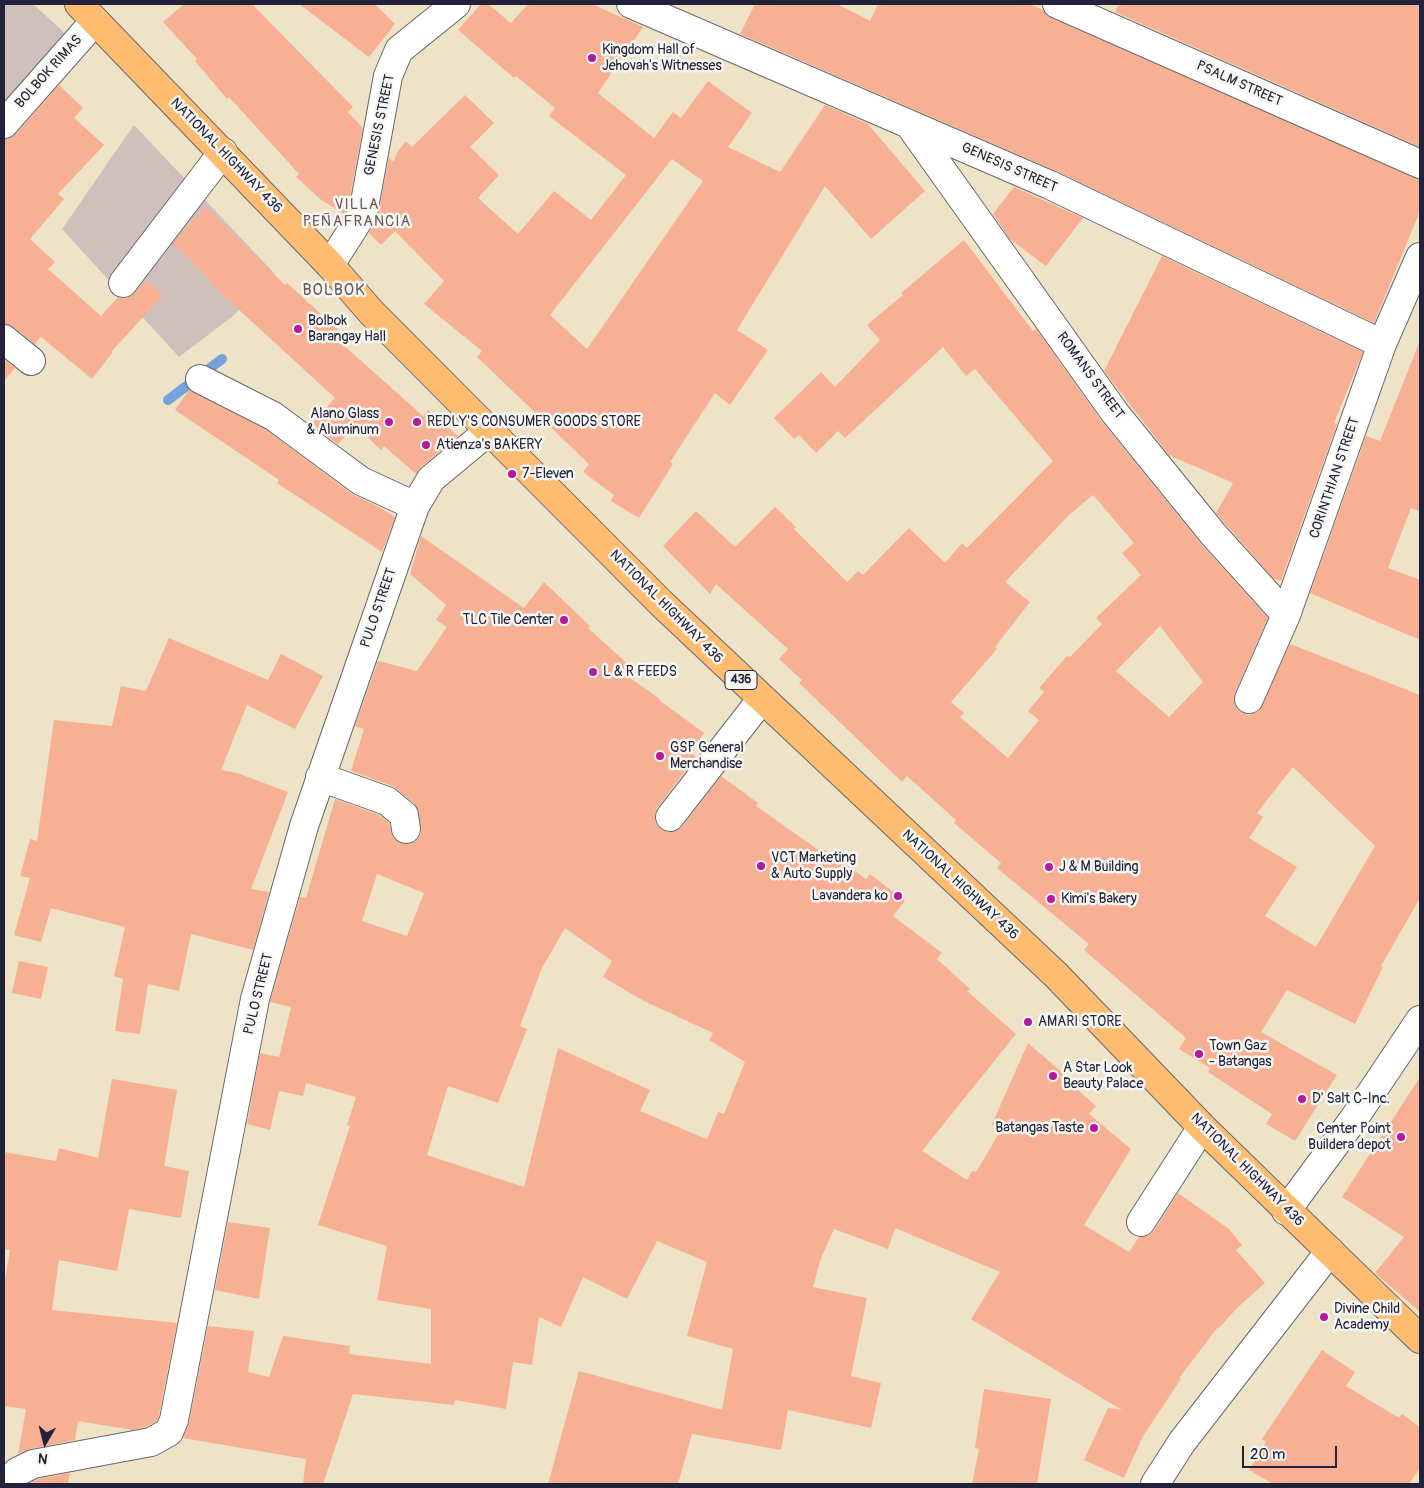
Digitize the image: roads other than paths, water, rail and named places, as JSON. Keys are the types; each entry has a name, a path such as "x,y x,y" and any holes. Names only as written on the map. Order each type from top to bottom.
{"main road":[{"name":"NATIONAL HIGHWAY 436","path":"87,12 330,265 371,312 662,604 761,700 1056,975 1202,1127 1286,1211 1420,1339"}],"street":[{"name":"GENESIS STREET","path":"330,265 363,213 388,76 399,50 456,4"},
{"name":"GENESIS STREET","path":"636,4 1050,185 1382,344"},
{"name":"PSALM STREET","path":"1057,4 1420,164"},
{"name":"BOLBOK RIMAS","path":"4,124 87,12"},
{"name":"ROMANS STREET","path":"910,124 1116,413 1213,534 1286,615"},
{"path":"123,283 223,152"},
{"name":"CORINTHIAN STREET","path":"1249,699 1286,615 1382,344 1420,257"},
{"path":"4,339 31,361"},
{"path":"200,380 273,416 361,481 415,506"},
{"name":"PULO STREET","path":"8,1484 17,1472 33,1464 161,1438 169,1432 174,1420 256,1000 304,826 415,506 431,479 490,430"},
{"path":"670,816 761,700"},
{"path":"320,777 387,801 404,815 406,829"},
{"path":"1286,1211 1353,1120 1420,1020"},
{"path":"1140,1222 1202,1127"},
{"path":"1155,1484 1182,1442 1330,1251"}],"waterway":[{"path":"168,400 222,359"}],"place":[{"name":"Kingdom Hall of Jehovah's Witnesses","path":"592,58"},
{"name":"Bolbok Barangay Hall","path":"298,329"},
{"name":"Alano Glass & Aluminum","path":"389,422"},
{"name":"REDLY'S CONSUMER GOODS STORE","path":"417,422"},
{"name":"Atienza's BAKERY","path":"426,445"},
{"name":"7-Eleven","path":"512,474"},
{"name":"TLC Tile Center","path":"564,620"},
{"name":"L & R FEEDS","path":"593,672"},
{"name":"GSP General Merchandise","path":"660,756"},
{"name":"VCT Marketing & Auto Supply","path":"761,866"},
{"name":"J & M Building","path":"1049,867"},
{"name":"Lavandera ko","path":"898,896"},
{"name":"Kimi's Bakery","path":"1051,899"},
{"name":"AMARI STORE","path":"1028,1022"},
{"name":"Town Gaz - Batangas","path":"1199,1054"},
{"name":"A Star Look Beauty Palace","path":"1053,1076"},
{"name":"D' Salt C-Inc.","path":"1302,1099"},
{"name":"Batangas Taste","path":"1094,1128"},
{"name":"Center Point Buildera depot","path":"1401,1137"},
{"name":"Divine Child Academy","path":"1324,1317"}],"district":[{"name":"VILLA PEÑAFRANCIA","path":"357,214"},
{"name":"BOLBOK","path":"334,291"}]}
